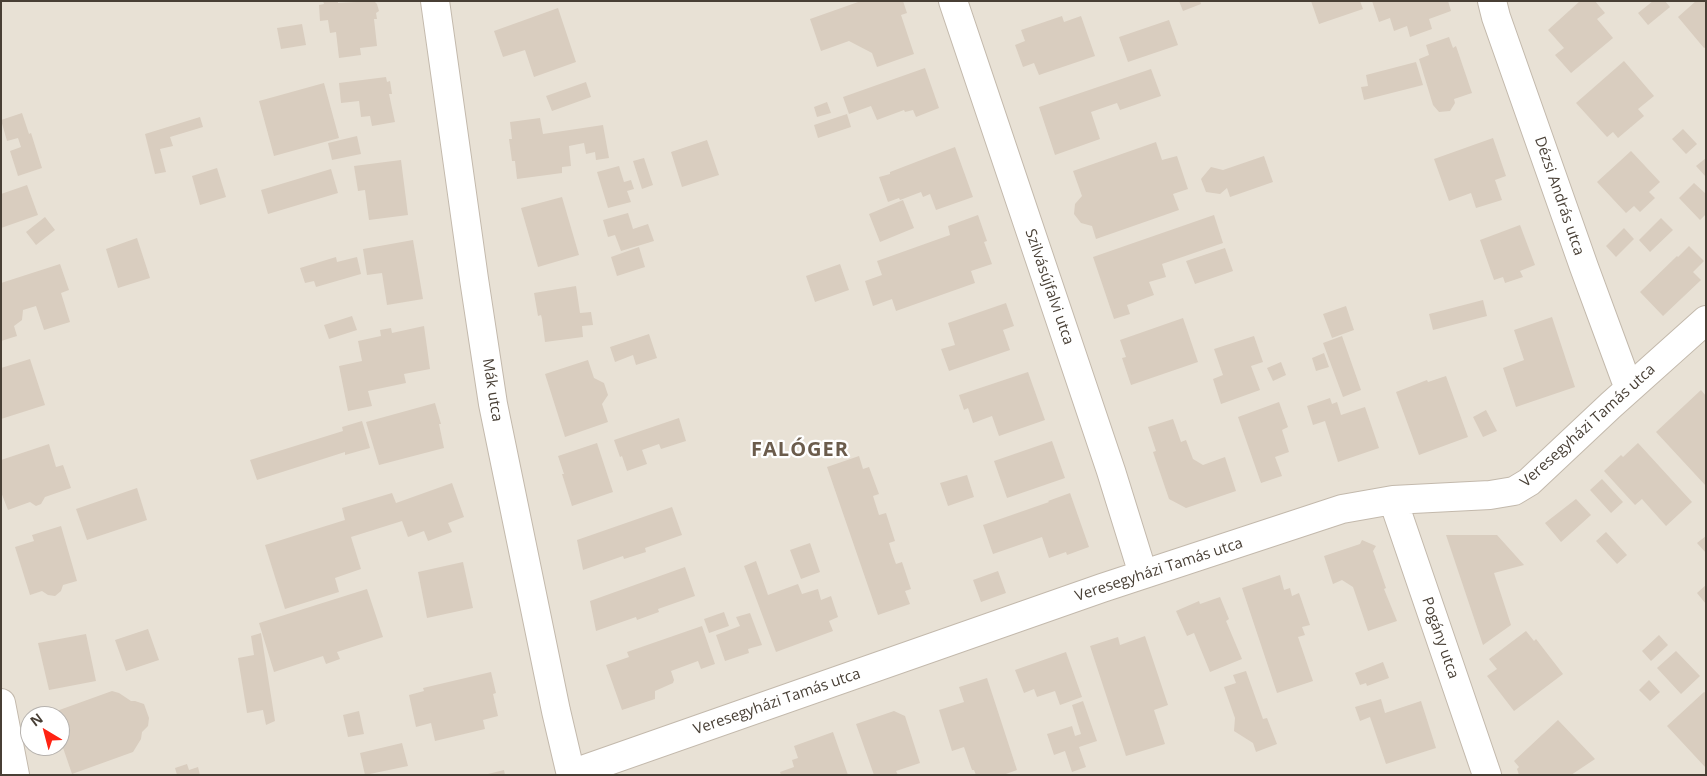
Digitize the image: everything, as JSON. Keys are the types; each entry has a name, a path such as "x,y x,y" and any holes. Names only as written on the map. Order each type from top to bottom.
{"street":[{"name":"Mák utca","path":"435,1 493,404 554,702 571,774"},
{"name":"Szilvásújfalvi utca","path":"953,1 1143,574"},
{"name":"Dézsi András utca","path":"1492,1 1558,195 1629,389"},
{"name":"Veresegyházi Tamás utca","path":"571,774 1143,574 1342,509 1393,500 1490,495 1520,488 1534,478 1706,320"},
{"name":"Pogány utca","path":"1393,500 1487,775"},
{"path":"1,703 15,775"}],"shaded area":[{"path":"1,1 1706,1 1706,775 1,775"}],"building":[{"path":"323,1 338,1 338,3 374,1 379,11 376,13 377,19 374,19 377,46 360,48 361,55 339,58 336,32 330,33 328,20 320,21 319,5 324,4"},
{"path":"861,1 903,1 907,13 901,15 914,54 877,67 872,53 849,41 821,51 810,19"},
{"path":"1179,1 1200,1 1201,4 1183,11"},
{"path":"1311,1 1360,1 1363,9 1319,24"},
{"path":"1372,1 1448,1 1451,11 1429,19 1432,29 1410,37 1407,26 1394,31 1390,18 1379,22"},
{"path":"1580,1 1595,1 1605,13 1597,19 1613,38 1571,73 1555,55 1564,48 1548,30"},
{"path":"1653,1 1665,1 1670,7 1648,25 1638,13"},
{"path":"1696,1 1706,1 1706,47 1704,48 1678,17"},
{"path":"558,8 576,62 534,77 525,50 503,57 494,31"},
{"path":"1062,16 1064,22 1081,16 1095,56 1039,75 1034,63 1023,67 1015,45 1025,41 1021,30"},
{"path":"1169,20 1178,45 1128,62 1119,37"},
{"path":"302,24 306,45 281,49 277,28"},
{"path":"1449,37 1453,48 1456,46 1472,93 1454,99 1455,103 1450,111 1439,112 1433,105 1419,59 1429,55 1426,45"},
{"path":"1624,61 1654,96 1638,109 1644,116 1618,138 1613,132 1607,137 1576,103"},
{"path":"1416,62 1423,85 1364,100 1361,87 1368,86 1366,75"},
{"path":"925,68 939,108 916,117 913,110 905,112 904,110 877,120 871,106 849,114 843,97"},
{"path":"1151,69 1161,96 1120,110 1117,103 1091,112 1100,139 1055,155 1039,107"},
{"path":"386,77 387,82 390,81 392,94 389,94 395,122 372,126 370,116 361,117 359,101 341,103 339,83"},
{"path":"586,82 591,97 552,111 546,96"},
{"path":"324,83 339,138 274,156 259,101"},
{"path":"827,102 831,113 817,117 814,107"},
{"path":"22,113 29,134 31,133 42,168 18,176 10,151 21,147 18,138 7,141 1,120"},
{"path":"847,114 851,127 818,138 814,125"},
{"path":"200,117 203,127 170,137 173,146 160,149 166,172 155,174 145,134"},
{"path":"540,118 543,134 603,125 609,158 596,160 595,152 586,154 584,143 569,146 571,166 562,167 562,173 517,179 515,161 512,161 509,139 512,139 510,122"},
{"path":"1683,129 1697,144 1686,154 1672,139"},
{"path":"357,136 361,154 332,160 328,143"},
{"path":"1493,138 1506,176 1495,180 1502,200 1476,208 1471,193 1449,201 1434,159"},
{"path":"707,140 719,175 682,187 671,152"},
{"path":"1156,142 1162,160 1177,156 1188,189 1173,194 1179,210 1096,239 1092,226 1081,223 1074,214 1075,204 1082,196 1073,171"},
{"path":"955,147 973,197 936,210 930,194 923,197 921,192 900,200 899,198 888,202 879,177"},
{"path":"1631,151 1660,182 1649,192 1655,198 1640,212 1634,206 1626,213 1597,182"},
{"path":"1264,156 1273,182 1230,197 1227,188 1220,194 1206,192 1201,179 1211,167 1223,170"},
{"path":"644,158 653,185 642,189 633,161"},
{"path":"1706,158 1706,177 1696,166"},
{"path":"401,160 408,215 369,220 365,190 358,191 354,166"},
{"path":"619,166 624,182 631,180 634,189 627,191 631,202 608,208 597,172"},
{"path":"217,168 226,197 200,205 192,176"},
{"path":"331,169 338,193 268,214 261,190"},
{"path":"1694,183 1706,194 1706,214 1700,220 1679,198"},
{"path":"27,185 38,215 1,228 1,194"},
{"path":"562,197 579,255 538,267 521,208"},
{"path":"903,200 914,228 880,242 869,214"},
{"path":"628,213 633,229 648,224 654,241 621,251 615,235 608,237 603,220"},
{"path":"978,215 987,241 984,242 992,264 971,271 975,283 896,311 892,299 873,306 865,281 882,275 877,261 950,235 948,226"},
{"path":"1214,215 1223,243 1162,264 1166,277 1149,282 1154,295 1127,305 1130,314 1114,319 1093,257"},
{"path":"45,217 55,230 36,245 26,232"},
{"path":"1661,218 1673,230 1650,252 1639,240"},
{"path":"1520,225 1535,265 1520,271 1523,277 1505,283 1503,277 1494,280 1480,240"},
{"path":"1624,228 1634,239 1616,257 1606,246"},
{"path":"137,238 150,278 118,288 106,249"},
{"path":"413,240 423,299 387,305 382,273 367,275 363,249"},
{"path":"1689,246 1704,261 1693,272 1701,280 1663,316 1640,292"},
{"path":"639,247 645,267 617,276 611,257"},
{"path":"1225,248 1233,271 1195,284 1186,261"},
{"path":"336,257 337,262 357,257 361,274 316,287 314,281 305,283 300,268"},
{"path":"60,264 69,290 61,293 70,322 44,330 36,306 23,310 22,320 14,326 17,336 1,341 1,283"},
{"path":"840,264 849,290 815,302 806,276"},
{"path":"576,286 580,313 591,312 593,325 582,326 583,337 545,342 542,319 541,315 538,316 534,293"},
{"path":"1483,300 1487,316 1433,330 1429,314"},
{"path":"1006,303 1014,326 1003,330 1010,350 949,371 941,349 955,345 948,323"},
{"path":"1346,306 1354,330 1332,338 1323,314"},
{"path":"352,316 357,330 329,339 324,325"},
{"path":"1552,317 1575,387 1516,407 1503,368 1524,360 1514,330"},
{"path":"1183,318 1198,362 1131,385 1122,358 1126,357 1120,340"},
{"path":"424,326 430,369 404,374 406,383 368,391 372,406 348,411 339,366 362,361 358,341 381,336 380,330 391,328 392,333"},
{"path":"649,334 657,358 636,365 633,355 615,362 610,347"},
{"path":"1254,336 1263,362 1251,366 1260,390 1221,404 1213,379 1223,375 1214,349"},
{"path":"1342,336 1361,390 1343,397 1323,343"},
{"path":"1324,353 1329,367 1316,371 1312,358"},
{"path":"30,359 45,405 1,419 1,368"},
{"path":"588,360 594,378 604,383 608,395 602,404 608,422 565,437 545,374"},
{"path":"1281,362 1286,375 1273,381 1267,368"},
{"path":"1028,372 1045,420 999,436 992,416 973,423 968,408 964,410 959,395"},
{"path":"1446,376 1468,437 1419,455 1396,392 1427,380 1428,382"},
{"path":"1701,390 1706,396 1706,486 1656,432"},
{"path":"1330,398 1332,404 1337,402 1341,415 1365,407 1379,448 1338,462 1325,421 1313,425 1307,406"},
{"path":"1279,402 1288,427 1282,430 1289,452 1275,457 1282,476 1261,483 1238,417"},
{"path":"435,403 441,424 439,424 444,448 379,465 366,422"},
{"path":"1486,410 1497,431 1483,437 1473,417"},
{"path":"679,418 686,441 661,449 659,444 642,450 647,464 627,471 614,440"},
{"path":"1173,419 1181,442 1186,440 1193,459 1203,465 1225,457 1236,491 1186,508 1169,499 1153,452 1156,451 1148,427"},
{"path":"362,421 370,448 345,455 345,452 257,480 250,460 343,431 342,427"},
{"path":"1052,441 1065,478 1007,498 994,461"},
{"path":"597,443 613,492 572,506 558,456"},
{"path":"1638,443 1692,502 1666,526 1642,499 1635,505 1604,471 1621,455 1623,457"},
{"path":"49,444 56,467 63,465 71,488 45,497 41,504 36,506 30,502 8,510 1,492 1,460"},
{"path":"859,456 863,469 869,467 879,494 873,496 879,515 886,513 895,541 889,543 892,553 896,564 902,562 911,589 905,591 910,604 878,615 827,467"},
{"path":"967,475 974,497 948,506 940,483"},
{"path":"1602,479 1623,502 1611,513 1590,490"},
{"path":"452,483 464,517 448,523 452,532 428,541 424,531 408,537 402,521 351,537 361,569 335,578 339,592 285,609 265,545 345,520 342,508 392,493 396,503"},
{"path":"137,488 147,520 87,540 76,509"},
{"path":"1070,493 1089,547 1067,555 1066,552 1049,558 1042,537 993,554 983,525"},
{"path":"1576,499 1591,515 1561,542 1545,523"},
{"path":"672,507 682,535 645,548 646,552 624,559 623,556 583,570 577,540"},
{"path":"61,526 77,581 63,585 61,591 55,596 48,595 42,591 30,595 15,547 34,541 32,535"},
{"path":"1606,532 1627,555 1617,564 1596,541"},
{"path":"1446,535 1497,535 1524,565 1494,573 1511,625 1483,645"},
{"path":"1706,536 1706,553 1697,543"},
{"path":"1362,540 1376,546 1373,551 1386,588 1384,589 1397,621 1368,631 1353,587 1342,580 1333,584 1324,556 1360,544"},
{"path":"810,543 820,572 801,579 790,550"},
{"path":"756,561 768,595 798,584 802,594 818,589 821,600 831,596 838,617 829,621 833,631 776,652 744,566"},
{"path":"463,562 473,608 427,618 418,572"},
{"path":"685,567 695,596 658,609 659,612 637,620 636,617 596,631 590,601"},
{"path":"998,571 1006,593 981,602 973,580"},
{"path":"1280,575 1284,590 1290,588 1292,596 1299,593 1310,625 1302,627 1305,635 1298,637 1313,681 1277,693 1242,588"},
{"path":"1706,585 1706,604 1697,593"},
{"path":"367,589 383,637 337,652 340,659 326,664 323,656 274,672 259,623"},
{"path":"1220,597 1229,619 1226,621 1242,659 1210,672 1194,633 1187,636 1176,611 1199,601 1200,604"},
{"path":"724,612 729,626 709,633 704,619"},
{"path":"750,613 762,645 748,649 749,653 725,661 716,635 740,626 736,617"},
{"path":"702,626 715,664 701,669 698,661 671,671 673,683 655,691 655,699 622,710 606,665 629,657 627,652"},
{"path":"148,629 159,660 126,671 115,640"},
{"path":"1526,631 1534,641 1536,639 1563,674 1514,711 1487,676 1497,669 1489,659"},
{"path":"261,633 275,721 266,725 263,710 247,713 238,658 254,655 251,636"},
{"path":"86,634 96,681 49,690 38,643"},
{"path":"1659,635 1668,645 1651,661 1642,651"},
{"path":"1145,636 1168,705 1154,710 1165,744 1126,756 1090,646 1118,637 1120,645"},
{"path":"1676,651 1700,676 1681,694 1657,668"},
{"path":"1066,652 1082,697 1060,705 1055,691 1037,697 1034,689 1024,693 1015,670"},
{"path":"1383,662 1389,678 1367,686 1366,683 1360,685 1355,673"},
{"path":"1246,671 1263,719 1267,718 1277,744 1256,752 1253,743 1234,731 1235,718 1224,687 1236,683 1233,675"},
{"path":"491,672 496,693 493,694 498,716 483,720 485,729 435,741 431,723 416,727 409,695 424,691 423,688"},
{"path":"987,678 1017,770 1003,775 976,775 974,770 972,770 964,747 952,751 939,710 964,702 959,687"},
{"path":"1649,680 1660,692 1650,701 1639,690"},
{"path":"112,691 131,701 144,704 149,718 148,726 142,732 141,739 133,752 72,774 66,756 70,756 70,706"},
{"path":"1704,692 1706,693 1706,768 1667,726"},
{"path":"1381,699 1385,713 1421,701 1436,748 1386,764 1370,717 1360,721 1355,707"},
{"path":"1083,701 1097,741 1079,747 1086,767 1072,772 1065,751 1054,755 1047,734 1072,726 1075,736 1081,734 1072,705"},
{"path":"359,711 364,734 348,737 343,715"},
{"path":"894,711 905,716 920,763 896,771 898,775 874,775 856,724"},
{"path":"1558,720 1595,759 1571,775 1519,775 1517,769 1519,767 1514,761"},
{"path":"833,732 848,775 781,775 780,772 794,767 792,760 798,758 794,746"},
{"path":"402,743 408,766 365,775 360,753"},
{"path":"187,764 189,770 198,767 200,775 177,775 175,768"},
{"path":"504,770 505,775 488,775 488,774"}],"district":[{"name":"FALÓGER","path":"800,450"}]}
